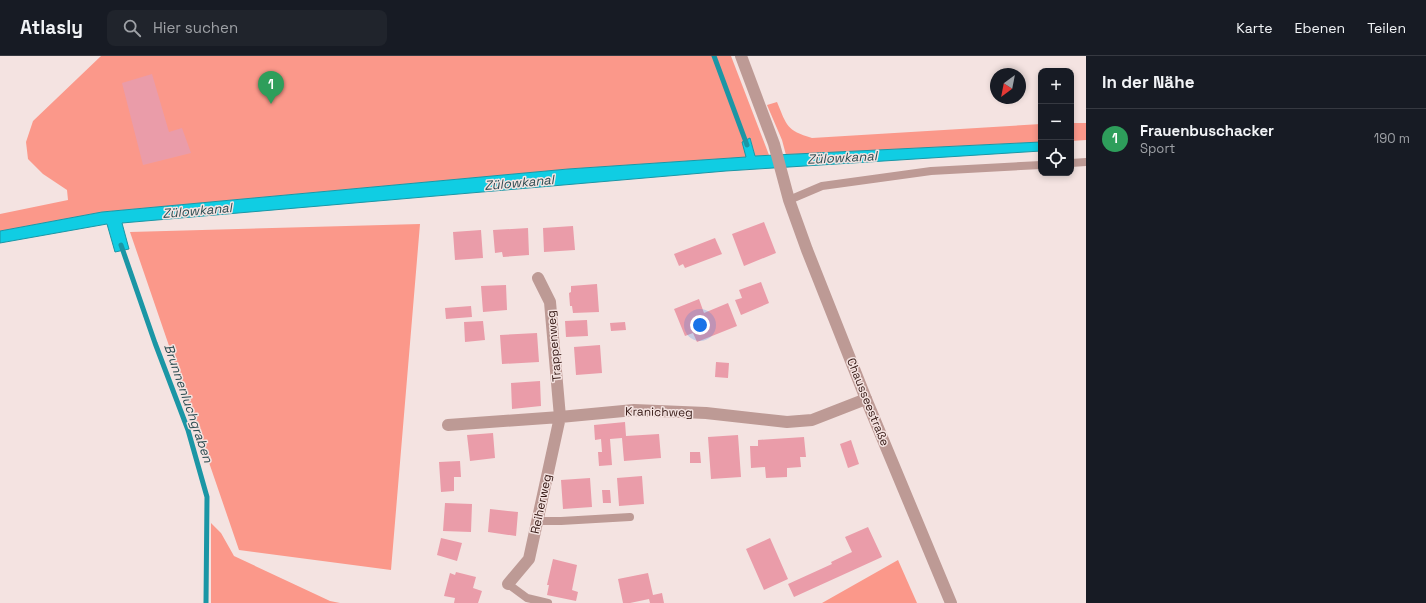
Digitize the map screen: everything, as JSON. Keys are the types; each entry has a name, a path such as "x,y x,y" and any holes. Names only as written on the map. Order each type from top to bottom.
{"street":[{"name":"Chausseestraße","path":"741,56 774,144 789,200 807,250 866,399 950,603"},
{"name":"Trappenweg","path":"538,278 550,302 560,417"},
{"name":"Kranichweg","path":"448,425 634,410 706,413 787,422 812,420 866,399"},
{"name":"Reiherweg","path":"508,584 529,559 560,417"}],"lane":[{"path":"1074,163 1086,162"},
{"path":"789,200 822,186 931,171 1038,165"},
{"path":"538,521 630,517"},
{"path":"508,584 527,598 548,603"}],"shaded area":[{"path":"101,56 731,56 769,155 755,156 750,138 747,157 568,169 102,212 0,231 0,214 68,200 67,190 43,174 28,159 26,142 33,121"},
{"path":"777,102 788,126 803,135 812,138 1038,124 1038,142 786,155 782,140 767,105"},
{"path":"1074,123 1086,123 1086,140 1074,141"},
{"path":"420,224 391,570 239,550 130,232"},
{"path":"211,523 221,533 234,556 330,601 340,603 211,603"},
{"path":"898,560 917,603 822,603"}],"water":[{"name":"Zülowkanal","path":"750,138 755,156 1038,142 1038,151 726,171 122,223 129,249 115,252 107,224 0,243 0,231 102,212 568,169 746,157 742,142"}],"building":[{"path":"152,74 169,132 182,128 191,153 143,165 122,83"},
{"path":"764,222 776,253 744,266 732,234"},
{"path":"573,226 575,250 544,252 543,228"},
{"path":"528,228 529,255 503,257 502,252 495,253 493,230"},
{"path":"481,230 483,258 455,260 453,232"},
{"path":"715,238 722,254 685,268 683,264 679,266 674,254"},
{"path":"761,282 769,303 741,315 735,300 742,298 739,290"},
{"path":"597,284 599,312 573,313 572,306 570,306 569,293 571,292 571,286"},
{"path":"506,285 507,310 483,312 481,286"},
{"path":"699,299 704,313 728,303 737,326 697,342 693,333 685,336 674,309"},
{"path":"471,306 472,317 446,319 445,308"},
{"path":"587,320 588,336 566,337 565,321"},
{"path":"483,321 485,340 465,342 464,322"},
{"path":"625,322 626,330 611,331 610,323"},
{"path":"537,333 539,362 502,364 500,335"},
{"path":"600,345 602,373 576,375 574,347"},
{"path":"716,362 729,363 728,378 715,377"},
{"path":"540,381 541,406 512,409 511,383"},
{"path":"625,422 626,436 659,434 661,458 624,461 622,438 610,439 612,465 599,466 598,452 602,452 601,439 595,440 594,425"},
{"path":"493,433 495,458 470,461 467,435"},
{"path":"738,435 741,477 711,479 708,437"},
{"path":"804,437 806,457 800,457 801,467 787,468 787,477 766,478 765,467 751,468 750,446 758,446 758,440"},
{"path":"851,440 859,464 848,468 840,444"},
{"path":"690,452 700,452 701,463 690,463"},
{"path":"460,461 461,477 454,477 454,491 441,492 439,462"},
{"path":"642,476 644,504 619,506 617,478"},
{"path":"590,478 592,507 563,509 561,480"},
{"path":"602,490 610,490 611,503 603,503"},
{"path":"445,503 472,504 471,532 443,531"},
{"path":"490,509 518,512 516,536 488,532"},
{"path":"868,527 882,557 794,597 788,584 832,564 831,562 852,552 845,537"},
{"path":"441,538 462,543 457,561 437,555"},
{"path":"770,538 788,579 764,590 746,549"},
{"path":"553,559 577,565 572,590 578,592 576,601 547,595 549,585 547,585"},
{"path":"456,572 476,577 473,588 482,591 478,603 454,603 455,598 444,596 450,573 455,575"},
{"path":"648,573 653,595 662,593 664,603 650,603 649,599 623,603 618,579"}],"waterway":[{"path":"714,56 747,145"},
{"name":"Brunnenluchgraben","path":"121,245 155,343 188,430 207,497 206,603"}],"place":[{"name":"Frauenbuschacker","path":"271,104"}]}
